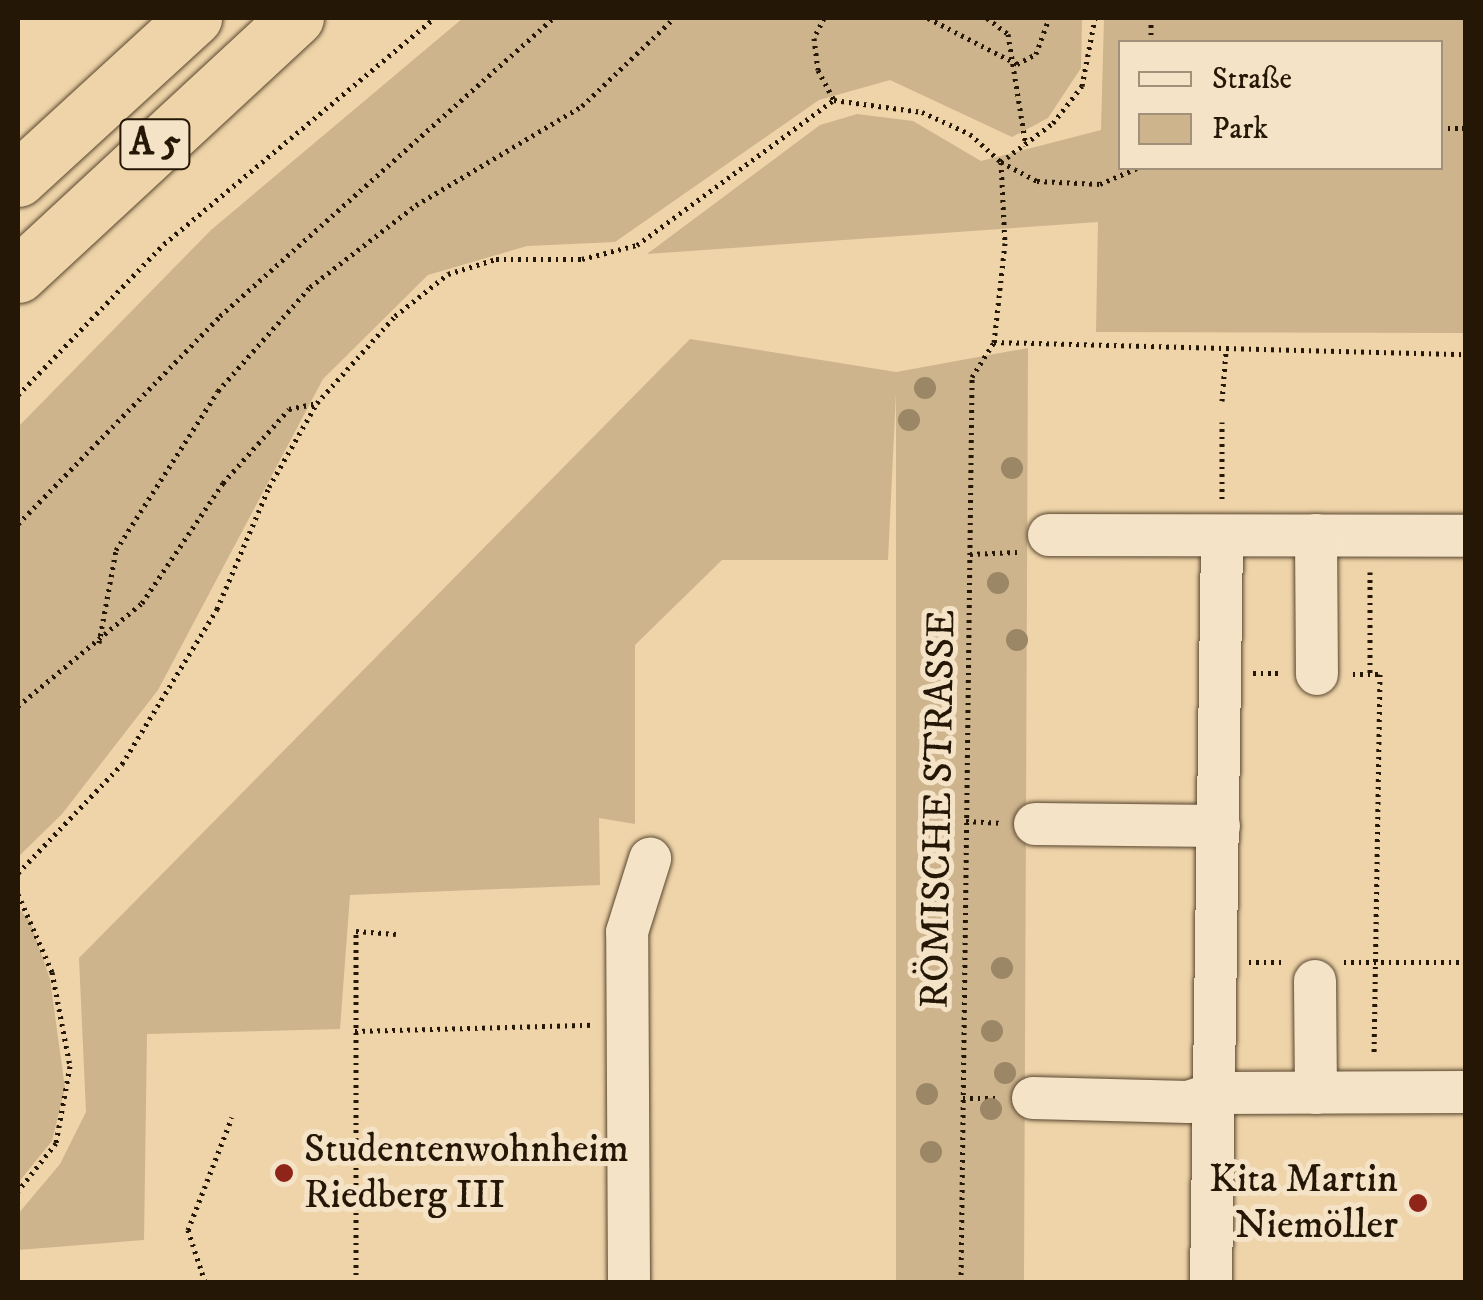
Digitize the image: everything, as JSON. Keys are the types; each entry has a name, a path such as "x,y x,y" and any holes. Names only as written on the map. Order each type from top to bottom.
{"highway":[{"name":"A 5","path":"18,180 194,18"},
{"name":"A 5","path":"18,275 296,18"}],"street":[{"path":"1316,535 1317,674"},
{"path":"1048,536 1466,536"},
{"path":"1211,1282 1222,537"},
{"path":"1035,824 1219,826"},
{"path":"629,1282 627,932 650,860"},
{"path":"1315,981 1316,1092"},
{"path":"1033,1098 1188,1102 1216,1093 1466,1092"}],"path":[{"path":"18,395 164,244 434,18"},
{"path":"18,524 220,316 553,18"},
{"path":"99,643 116,550 218,391 310,287 416,205 582,106 674,18"},
{"path":"824,18 814,38 818,70 834,100"},
{"path":"928,18 1017,64"},
{"path":"987,18 1008,34 1017,64 1026,146"},
{"path":"1017,64 1036,54 1050,18"},
{"path":"1001,162 1026,146 1082,86 1095,18"},
{"path":"18,873 122,764 217,609 269,487 317,402 395,316 448,274 496,259 582,259 637,245 834,100 922,112 970,134 1001,162 1037,181 1100,184 1132,170"},
{"path":"1001,162 1005,243 994,342 1028,348 1466,354"},
{"name":"RÖMISCHE STRASSE","path":"961,1282 972,378 994,342"},
{"path":"1222,401 1226,352"},
{"path":"18,706 99,643 142,603 223,484 289,408 317,402"},
{"path":"1222,422 1222,537"},
{"path":"1369,534 1370,674"},
{"path":"1220,672 1380,674 1372,1092"},
{"path":"18,894 52,972 70,1066 56,1143 18,1191"},
{"path":"356,1282 356,932 396,934"},
{"path":"355,1030 627,1024"},
{"path":"205,1282 188,1230 232,1117"}],"green space":[{"path":"463,18 1082,18 1081,68 1048,118 1012,137 890,80 819,100 615,242 527,246 428,275 323,379 158,690 62,814 18,857 18,427 211,230"},
{"path":"1104,18 1465,18 1465,333 1096,332 1098,222 647,254 820,125 857,114 913,121 981,161 1101,130"},
{"path":"690,339 896,372 1028,348 1024,1282 896,1282 896,393 888,560 722,560 635,645 635,824 599,818 600,885 350,895 340,1029 147,1034 144,1240 18,1250 18,1214 60,1164 86,1112 79,958"},
{"path":"18,908 30,921 50,979 65,1088 52,1141 18,1183"}],"place":[{"name":"Studentenwohnheim Riedberg III","path":"284,1173"},
{"name":"Kita Martin Niemöller","path":"1418,1203"}]}
